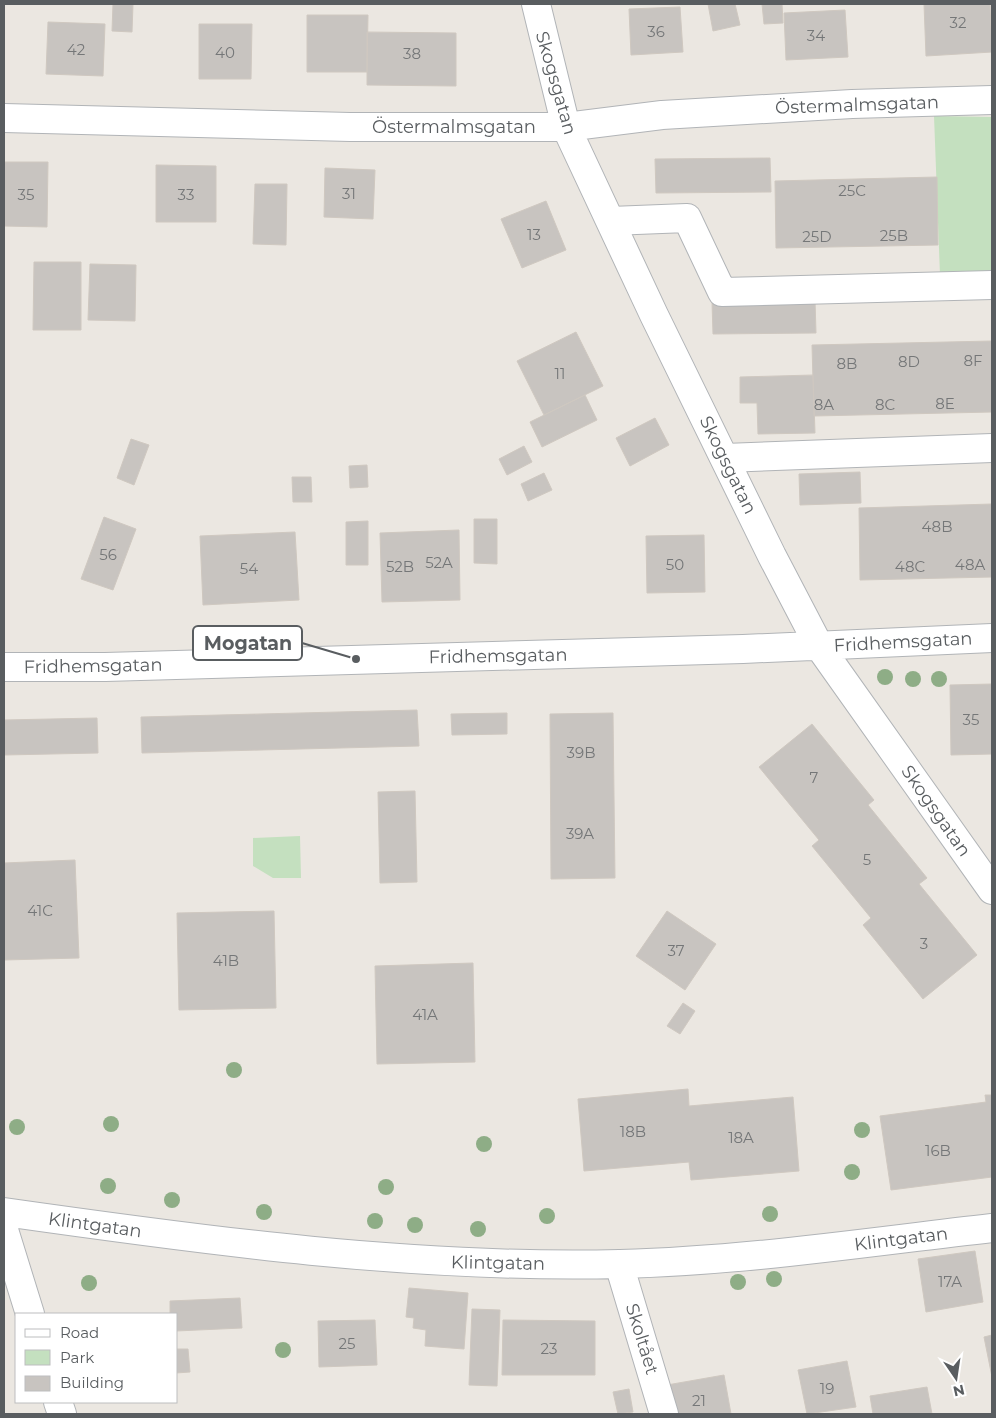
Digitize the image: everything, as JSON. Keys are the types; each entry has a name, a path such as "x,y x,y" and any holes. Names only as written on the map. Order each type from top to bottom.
{"street":[{"name":"Skogsgatan","path":"536,4 566,127 654,315 772,556 819,646 992,890"},
{"name":"Östermalmsgatan","path":"4,118 350,126 566,127 662,115 852,104 992,100"},
{"path":"611,221 687,218 722,292 992,285"},
{"path":"725,458 992,448"},
{"name":"Fridhemsgatan","path":"4,667 105,667 819,646 992,638"},
{"name":"Klintgatan","path":"4,1212 184,1238 389,1258 482,1264 619,1264 725,1259 992,1228"},
{"path":"4,1230 30,1313"},
{"name":"Skoltået","path":"619,1264 664,1414"}],"green space":[{"path":"934,116 992,117 992,273 940,275"},
{"path":"300,836 301,878 273,878 253,866 253,838"}],"building":[{"path":"113,4 133,4 132,32 112,31"},
{"path":"708,4 735,4 740,25 713,31"},
{"path":"762,4 782,4 783,23 764,24"},
{"path":"924,4 990,4 992,52 926,56"},
{"path":"680,7 683,52 631,55 629,9"},
{"path":"845,10 848,57 786,60 784,13"},
{"path":"307,15 368,15 367,72 307,72"},
{"path":"48,22 105,24 103,76 46,74"},
{"path":"199,24 252,24 251,79 199,79"},
{"path":"367,32 456,33 456,86 367,85"},
{"path":"770,158 771,192 656,193 655,159"},
{"path":"4,162 48,162 47,227 4,226"},
{"path":"156,165 216,166 216,222 156,222"},
{"path":"325,168 375,170 373,219 324,217"},
{"path":"937,177 938,245 776,248 775,181"},
{"path":"255,184 287,184 286,245 253,244"},
{"path":"546,201 566,250 522,268 501,219"},
{"path":"34,262 81,262 81,330 33,330"},
{"path":"90,264 136,265 135,321 88,320"},
{"path":"815,300 816,333 713,334 712,302"},
{"path":"576,332 603,386 544,415 517,361"},
{"path":"992,341 992,412 814,416 812,345"},
{"path":"813,375 815,433 758,434 757,403 740,403 740,377"},
{"path":"585,395 597,420 542,447 530,422"},
{"path":"655,418 669,445 630,466 616,438"},
{"path":"131,439 149,445 134,485 117,478"},
{"path":"524,446 532,462 507,475 499,459"},
{"path":"367,465 368,487 350,488 349,466"},
{"path":"860,472 861,503 800,505 799,474"},
{"path":"544,473 552,490 528,501 521,484"},
{"path":"292,477 311,477 312,502 293,502"},
{"path":"992,504 992,577 860,580 859,508"},
{"path":"104,517 136,529 113,590 81,579"},
{"path":"474,519 497,519 497,564 474,563"},
{"path":"368,521 368,565 346,565 346,522"},
{"path":"459,530 460,600 382,602 380,533"},
{"path":"295,532 299,600 203,605 200,536"},
{"path":"704,535 705,592 647,593 646,536"},
{"path":"992,684 992,754 951,755 950,685"},
{"path":"417,710 419,746 142,753 141,717"},
{"path":"507,713 507,734 452,735 451,714"},
{"path":"613,713 615,878 551,879 550,714"},
{"path":"97,718 98,753 4,755 4,720"},
{"path":"812,724 874,800 868,805 927,878 919,884 977,955 923,999 863,925 871,918 812,846 819,840 759,767"},
{"path":"415,791 417,882 380,883 378,792"},
{"path":"75,860 79,958 4,960 4,863"},
{"path":"274,911 276,1008 179,1010 177,913"},
{"path":"667,911 716,944 685,990 636,956"},
{"path":"473,963 475,1062 377,1064 375,966"},
{"path":"683,1003 695,1011 680,1034 667,1026"},
{"path":"688,1089 689,1106 793,1097 799,1171 691,1180 689,1162 584,1171 578,1099"},
{"path":"985,1095 992,1095 992,1177 891,1190 880,1116 986,1102"},
{"path":"975,1251 983,1302 926,1312 918,1259"},
{"path":"409,1288 468,1293 464,1349 425,1346 426,1330 413,1328 414,1318 406,1317"},
{"path":"240,1298 242,1328 178,1331 178,1313 170,1313 170,1301"},
{"path":"472,1309 500,1310 497,1386 469,1385"},
{"path":"375,1320 377,1365 319,1367 318,1321"},
{"path":"503,1320 595,1321 595,1375 502,1375"},
{"path":"992,1335 992,1377 984,1337"},
{"path":"178,1349 188,1349 190,1372 178,1373"},
{"path":"847,1361 856,1407 807,1414 798,1370"},
{"path":"724,1375 731,1414 672,1414 667,1385"},
{"path":"927,1387 932,1414 873,1414 870,1396"},
{"path":"629,1389 633,1412 618,1414 613,1392"}],"place":[{"name":"Mogatan","path":"356,659"}]}
